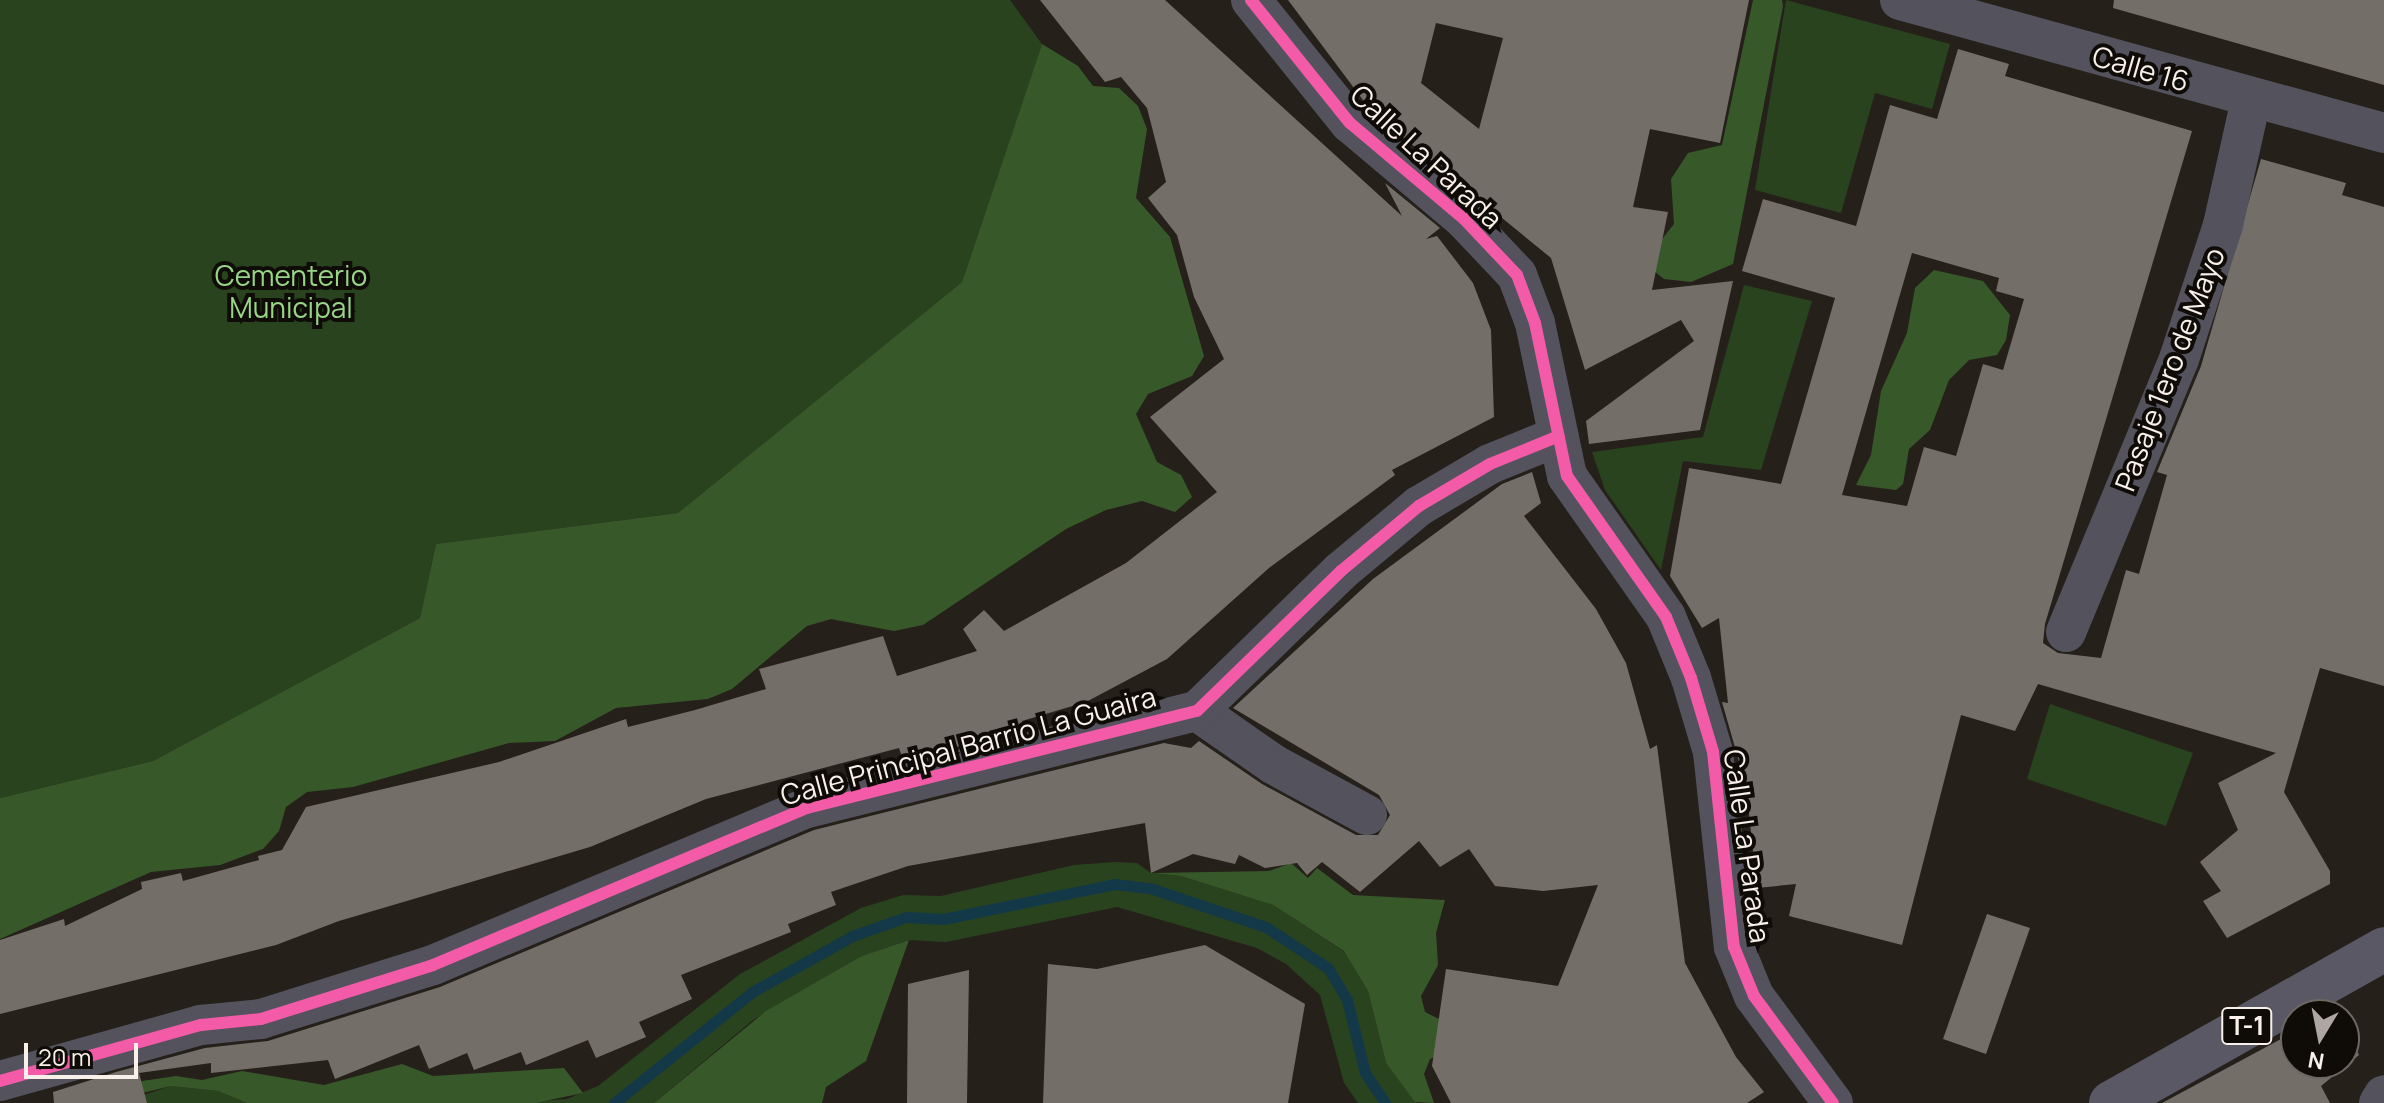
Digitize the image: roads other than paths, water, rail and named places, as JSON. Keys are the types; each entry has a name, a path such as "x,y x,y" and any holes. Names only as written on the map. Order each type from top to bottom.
{"highway":[{"name":"T-1","path":"2111,1103 2384,949"}],"street":[{"name":"Calle La Parada","path":"1251,0 1350,123 1464,219 1517,275 1535,323 1567,476 1666,617 1691,678 1713,752 1734,947 1754,996 1833,1103"},
{"name":"Calle 16","path":"1900,0 2251,100 2384,133"},
{"name":"Pasaje 1ero de Mayo","path":"2066,632 2179,359 2223,225 2251,100"},
{"name":"Calle Principal Barrio La Guaira","path":"0,1081 201,1025 261,1019 419,970 580,909 807,808 1197,711 1341,571 1419,506 1490,464 1559,436"},
{"path":"1197,711 1273,764 1367,815"},
{"path":"2379,1103 2384,1095"}],"waterway":[{"path":"614,1103 752,992 852,936 906,917 943,919 1115,884 1153,889 1266,927 1328,968 1347,1000 1365,1073 1385,1103"}],"park label":[{"name":"Cementerio Municipal","path":"291,291"}]}
